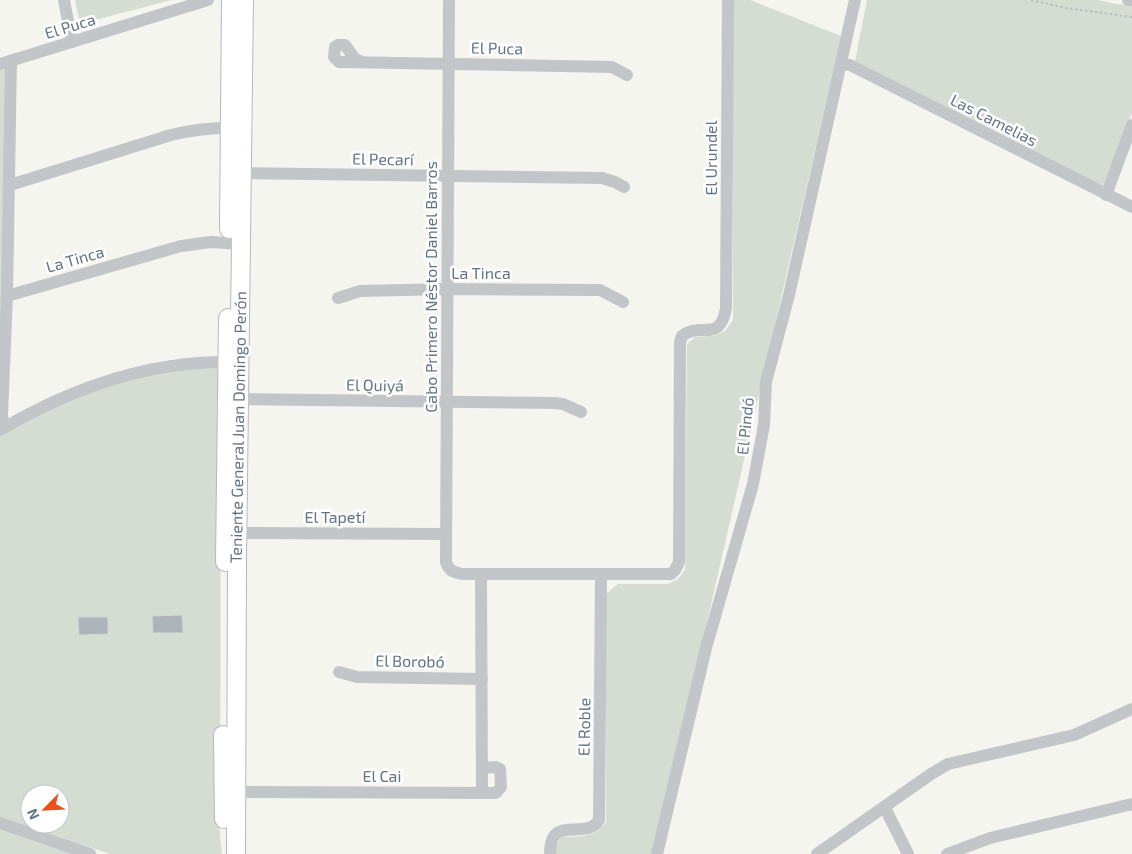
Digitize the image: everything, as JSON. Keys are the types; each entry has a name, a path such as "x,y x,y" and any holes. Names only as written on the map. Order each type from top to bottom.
{"main road":[{"name":"Teniente General Juan Domingo Perón","path":"225,854 229,792 236,173 231,0"},
{"name":"Teniente General Juan Domingo Perón","path":"236,128 244,0"},
{"name":"Teniente General Juan Domingo Perón","path":"229,792 236,854"}],"street":[{"path":"64,0 72,42"},
{"name":"El Puca","path":"6,63 208,0"},
{"name":"Cabo Primero Néstor Daniel Barros","path":"449,0 446,562 448,568 453,572 481,575"},
{"name":"El Urundel","path":"602,575 671,574 676,570 679,562 680,342 682,336 689,331 710,331 718,328 725,316 728,0"},
{"name":"El Pindó","path":"658,854 706,648 753,484 764,425 766,382 789,295 855,0"},
{"name":"El Puca","path":"363,62 612,67 627,75"},
{"path":"6,63 10,184 2,429 64,398 105,381 195,362 234,362"},
{"name":"Las Camelias","path":"842,64 850,65 1132,207"},
{"path":"1106,195 1132,125"},
{"path":"10,184 190,130 236,128"},
{"name":"El Pecarí","path":"236,173 602,178 624,187"},
{"name":"La Tinca","path":"7,296 181,246 211,242 235,244"},
{"name":"La Tinca","path":"338,298 360,290 600,290 623,302"},
{"name":"El Quiyá","path":"233,399 555,403 563,404 581,412"},
{"name":"El Tapetí","path":"232,533 445,534"},
{"path":"482,793 481,575 602,575"},
{"name":"El Roble","path":"550,848 553,836 557,832 592,828 599,820 602,575"},
{"name":"El Borobó","path":"339,672 357,677 482,679"},
{"path":"818,854 948,764 1074,735 1130,714"},
{"name":"El Cai","path":"229,792 496,793 501,787 500,769 496,767 482,768"},
{"path":"947,854 984,839 1132,804"},
{"path":"885,808 908,854"},
{"path":"0,823 90,854"}],"path":[{"path":"1032,0 1066,8 1132,17"}],"shaded area":[{"path":"75,0 171,0 80,24"},
{"path":"733,0 750,0 841,36 654,854 555,854 555,848 561,837 586,836 597,831 606,822 606,594 618,584 668,584 678,579 685,570 687,344 695,337 713,336 725,331 733,320"},
{"path":"867,0 1098,0 1132,5 1132,113 1103,185 1097,184 855,61"},
{"path":"11,61 0,430 0,64"},
{"path":"214,366 220,369 220,837 222,854 110,854 51,834 70,834 70,784 20,784 20,824 0,817 0,435 70,398 132,378 182,369"},
{"path":"0,828 76,854 0,854"}],"building":[{"path":"182,615 183,633 153,633 152,616"},
{"path":"78,617 108,617 108,634 79,635"}]}
